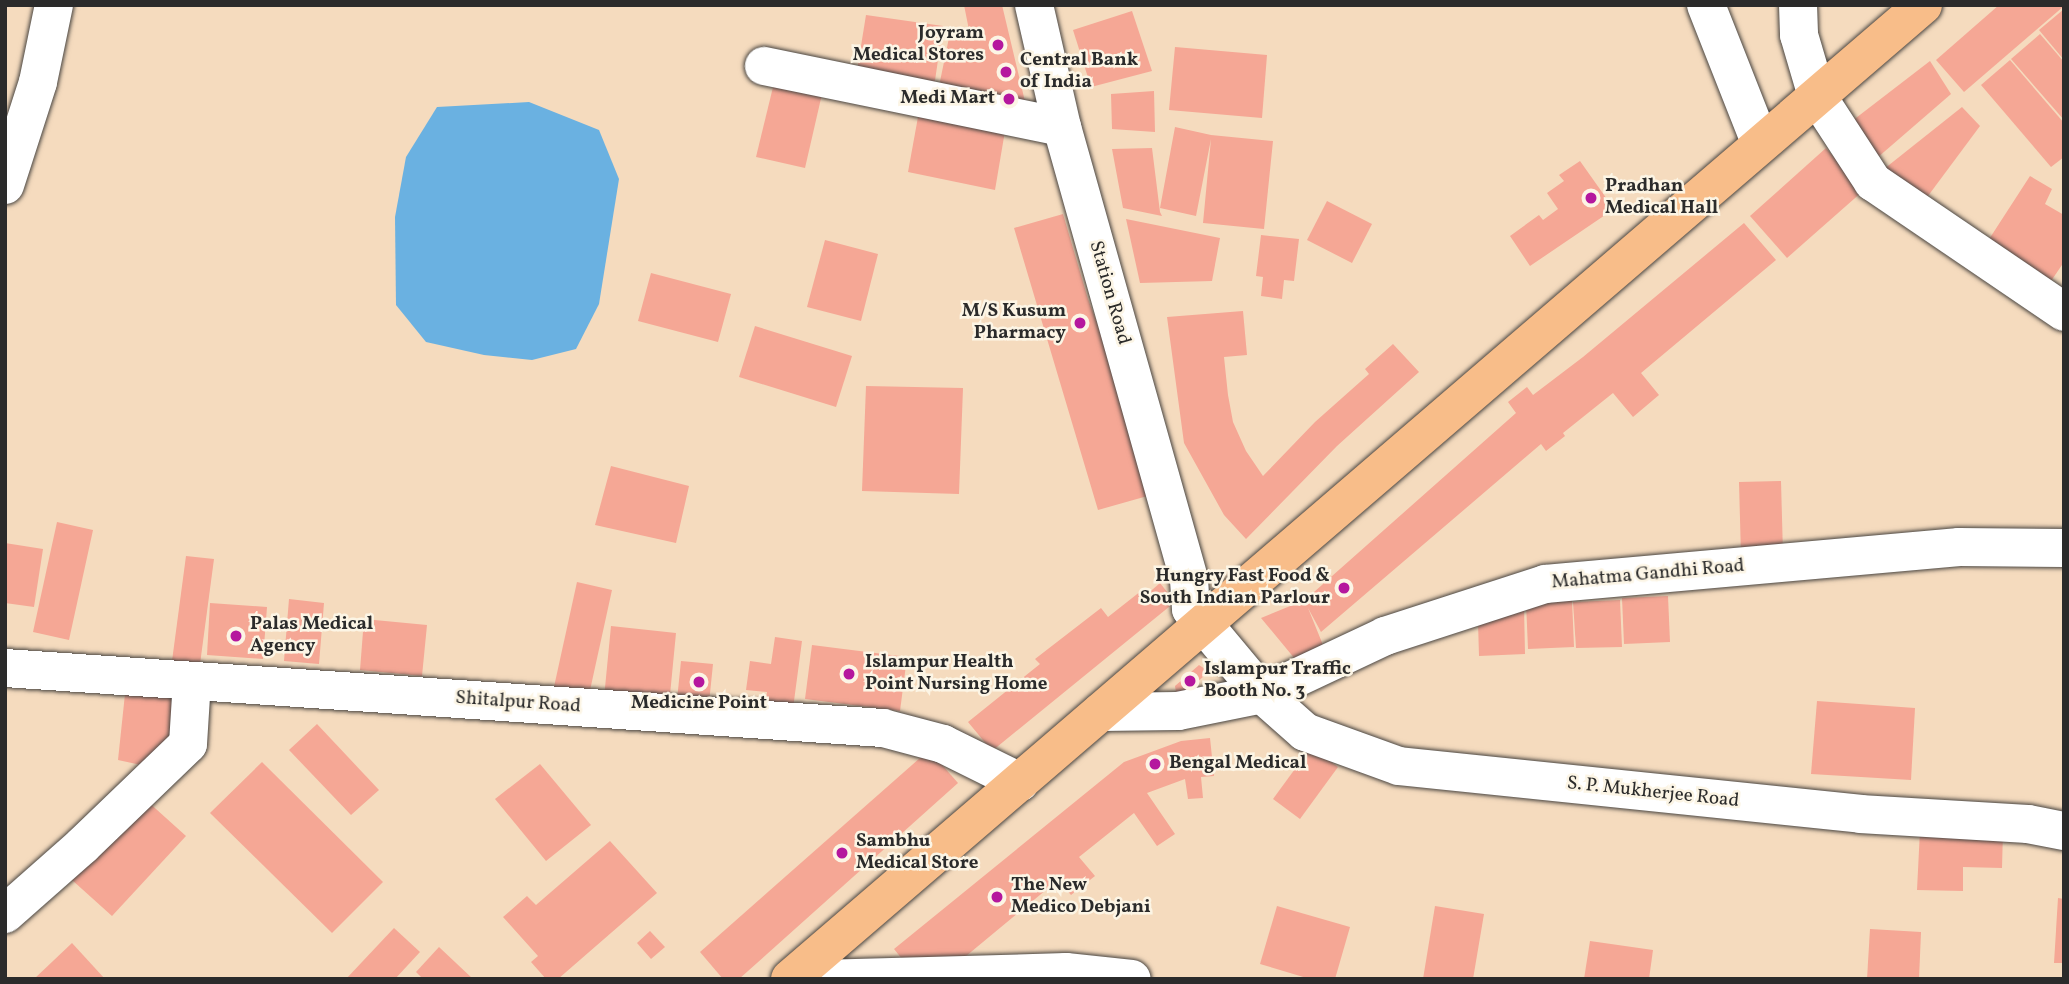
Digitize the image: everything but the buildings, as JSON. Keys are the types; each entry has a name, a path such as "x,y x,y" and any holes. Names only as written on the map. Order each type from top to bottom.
{"main road":[{"path":"790,979 1760,142 1923,5"}],"street":[{"path":"5,185 38,82 54,5"},
{"name":"Station Road","path":"1034,5 1062,127 1189,580 1191,608 1203,622"},
{"path":"1706,5 1760,142"},
{"path":"1798,5 1799,35 1817,96 1873,182 2064,312"},
{"path":"764,66 1062,127"},
{"name":"Mahatma Gandhi Road","path":"1101,712 1178,710 1262,694 1385,636 1545,584 1959,548 2064,548"},
{"path":"1203,622 1262,694"},
{"name":"Shitalpur Road","path":"5,668 883,728 943,744 1020,782"},
{"path":"5,915 82,846 188,744 192,681"},
{"name":"S. P. Mukherjee Road","path":"1262,694 1305,732 1399,766 1860,814 2028,824 2064,831"},
{"path":"819,979 1066,972 1132,979"}],"water":[{"path":"529,102 599,130 619,179 599,304 576,349 532,360 484,355 426,342 396,305 395,217 406,157 437,107"}],"place":[{"name":"Joyram Medical Stores","path":"998,45"},
{"name":"Central Bank of India","path":"1006,72"},
{"name":"Medi Mart","path":"1009,99"},
{"name":"Pradhan Medical Hall","path":"1591,198"},
{"name":"M/S Kusum Pharmacy","path":"1080,323"},
{"name":"Hungry Fast Food & South Indian Parlour","path":"1344,588"},
{"name":"Palas Medical Agency","path":"236,636"},
{"name":"Islampur Health Point Nursing Home","path":"849,674"},
{"name":"Islampur Traffic Booth No. 3","path":"1190,681"},
{"name":"Medicine Point","path":"699,682"},
{"name":"Bengal Medical","path":"1155,764"},
{"name":"Sambhu Medical Store","path":"842,853"},
{"name":"The New Medico Debjani","path":"997,897"}]}
